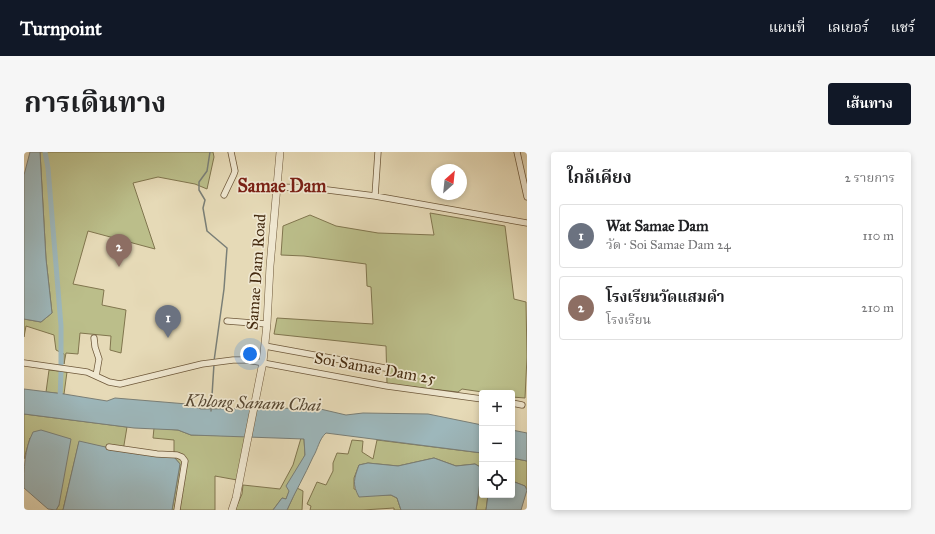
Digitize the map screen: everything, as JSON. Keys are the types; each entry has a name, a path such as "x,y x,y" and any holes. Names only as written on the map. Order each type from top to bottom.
{"street":[{"path":"224,195 234,174 231,152"},
{"name":"Samae Dam Road","path":"232,510 236,498 263,362 280,152"},
{"path":"375,196 378,152"},
{"path":"516,152 527,197"},
{"path":"278,187 312,188 375,196 527,224"},
{"path":"227,322 267,324"},
{"path":"94,338 99,359 96,376"},
{"path":"265,346 385,368"},
{"name":"Soi Samae Dam 25","path":"24,363 87,372 109,382 120,384 202,364 240,360 263,362 387,386 479,399"},
{"path":"515,404 522,405"},
{"path":"109,447 157,454 178,455 182,457 185,461 177,510"}],"green space":[{"path":"40,152 213,152 214,157 207,189 195,184 158,177 133,183 155,249 88,231 73,284 104,290 102,305 126,310 121,353 110,350 111,336 80,333 78,354 66,353 64,364 64,354 56,350 54,335 26,326 24,337 24,319 41,322 52,313 46,259"},
{"path":"430,213 505,226 514,299 526,302 527,357 525,398 515,397 515,390 479,390 479,392 462,389 458,392 387,384 386,346 274,334 277,318 373,324 371,287 367,286 366,264 304,256 281,255 283,226 310,215 336,226 378,233 434,235"},
{"path":"49,370 67,372 64,394 46,392"},
{"path":"24,414 127,427 123,451 79,442 63,510 56,510 59,505 30,438 24,459"},
{"path":"154,428 178,430 191,435 245,436 237,480 215,476 215,510 172,510 180,464 174,457 174,440 153,438"},
{"path":"301,438 304,439 305,455 286,499 282,498 273,510 235,510 242,494 243,485 280,489 293,465"},
{"path":"352,440 363,441 362,452 373,459 377,440 479,453 479,466 475,464 456,466 434,458 398,466 368,463 359,465 354,478 354,489 380,495 391,495 397,498 401,510 394,510 394,508 363,510 310,510 311,506 307,504 317,482 326,485 333,471 333,463 337,453 348,454"},
{"path":"515,459 527,461 527,490 525,486 515,482"},
{"path":"297,488 303,491 302,510 287,510"},
{"path":"479,492 479,498 488,498 486,510 476,510"}],"water":[{"path":"30,152 40,152 46,259 52,313 41,322 24,319 24,175"},
{"path":"24,389 107,401 115,398 187,404 201,409 316,408 346,415 363,413 428,414 479,424 479,453 326,433 320,441 287,510 273,510 282,498 286,499 289,491 286,486 305,455 304,439 191,435 178,430 134,428 24,414"},
{"path":"41,430 71,439 59,505 56,510 48,509 24,488 24,466 26,452 33,432"},
{"path":"515,431 527,433 527,461 515,459"},
{"path":"79,441 123,451 174,457 180,464 172,510 63,510"},
{"path":"434,458 456,466 475,464 479,466 479,489 476,510 401,510 397,498 391,495 359,497 354,481 359,465 368,463 398,466"},
{"path":"515,482 525,486 527,490 521,510 486,510 488,498 515,498"}],"waterway":[{"path":"45,152 48,168 61,326 61,364"},
{"path":"210,152 207,171 199,182 199,190 205,200 203,208 207,231 227,248 224,289 214,361"},
{"name":"Khlong Sanam Chai","path":"211,411 214,364"},
{"path":"60,399 61,372"}],"place":[{"name":"โรงเรียนวัดแสมดำ","path":"119,267"},
{"name":"Wat Samae Dam","path":"168,338"}],"district":[{"name":"Samae Dam","path":"282,186"}]}
